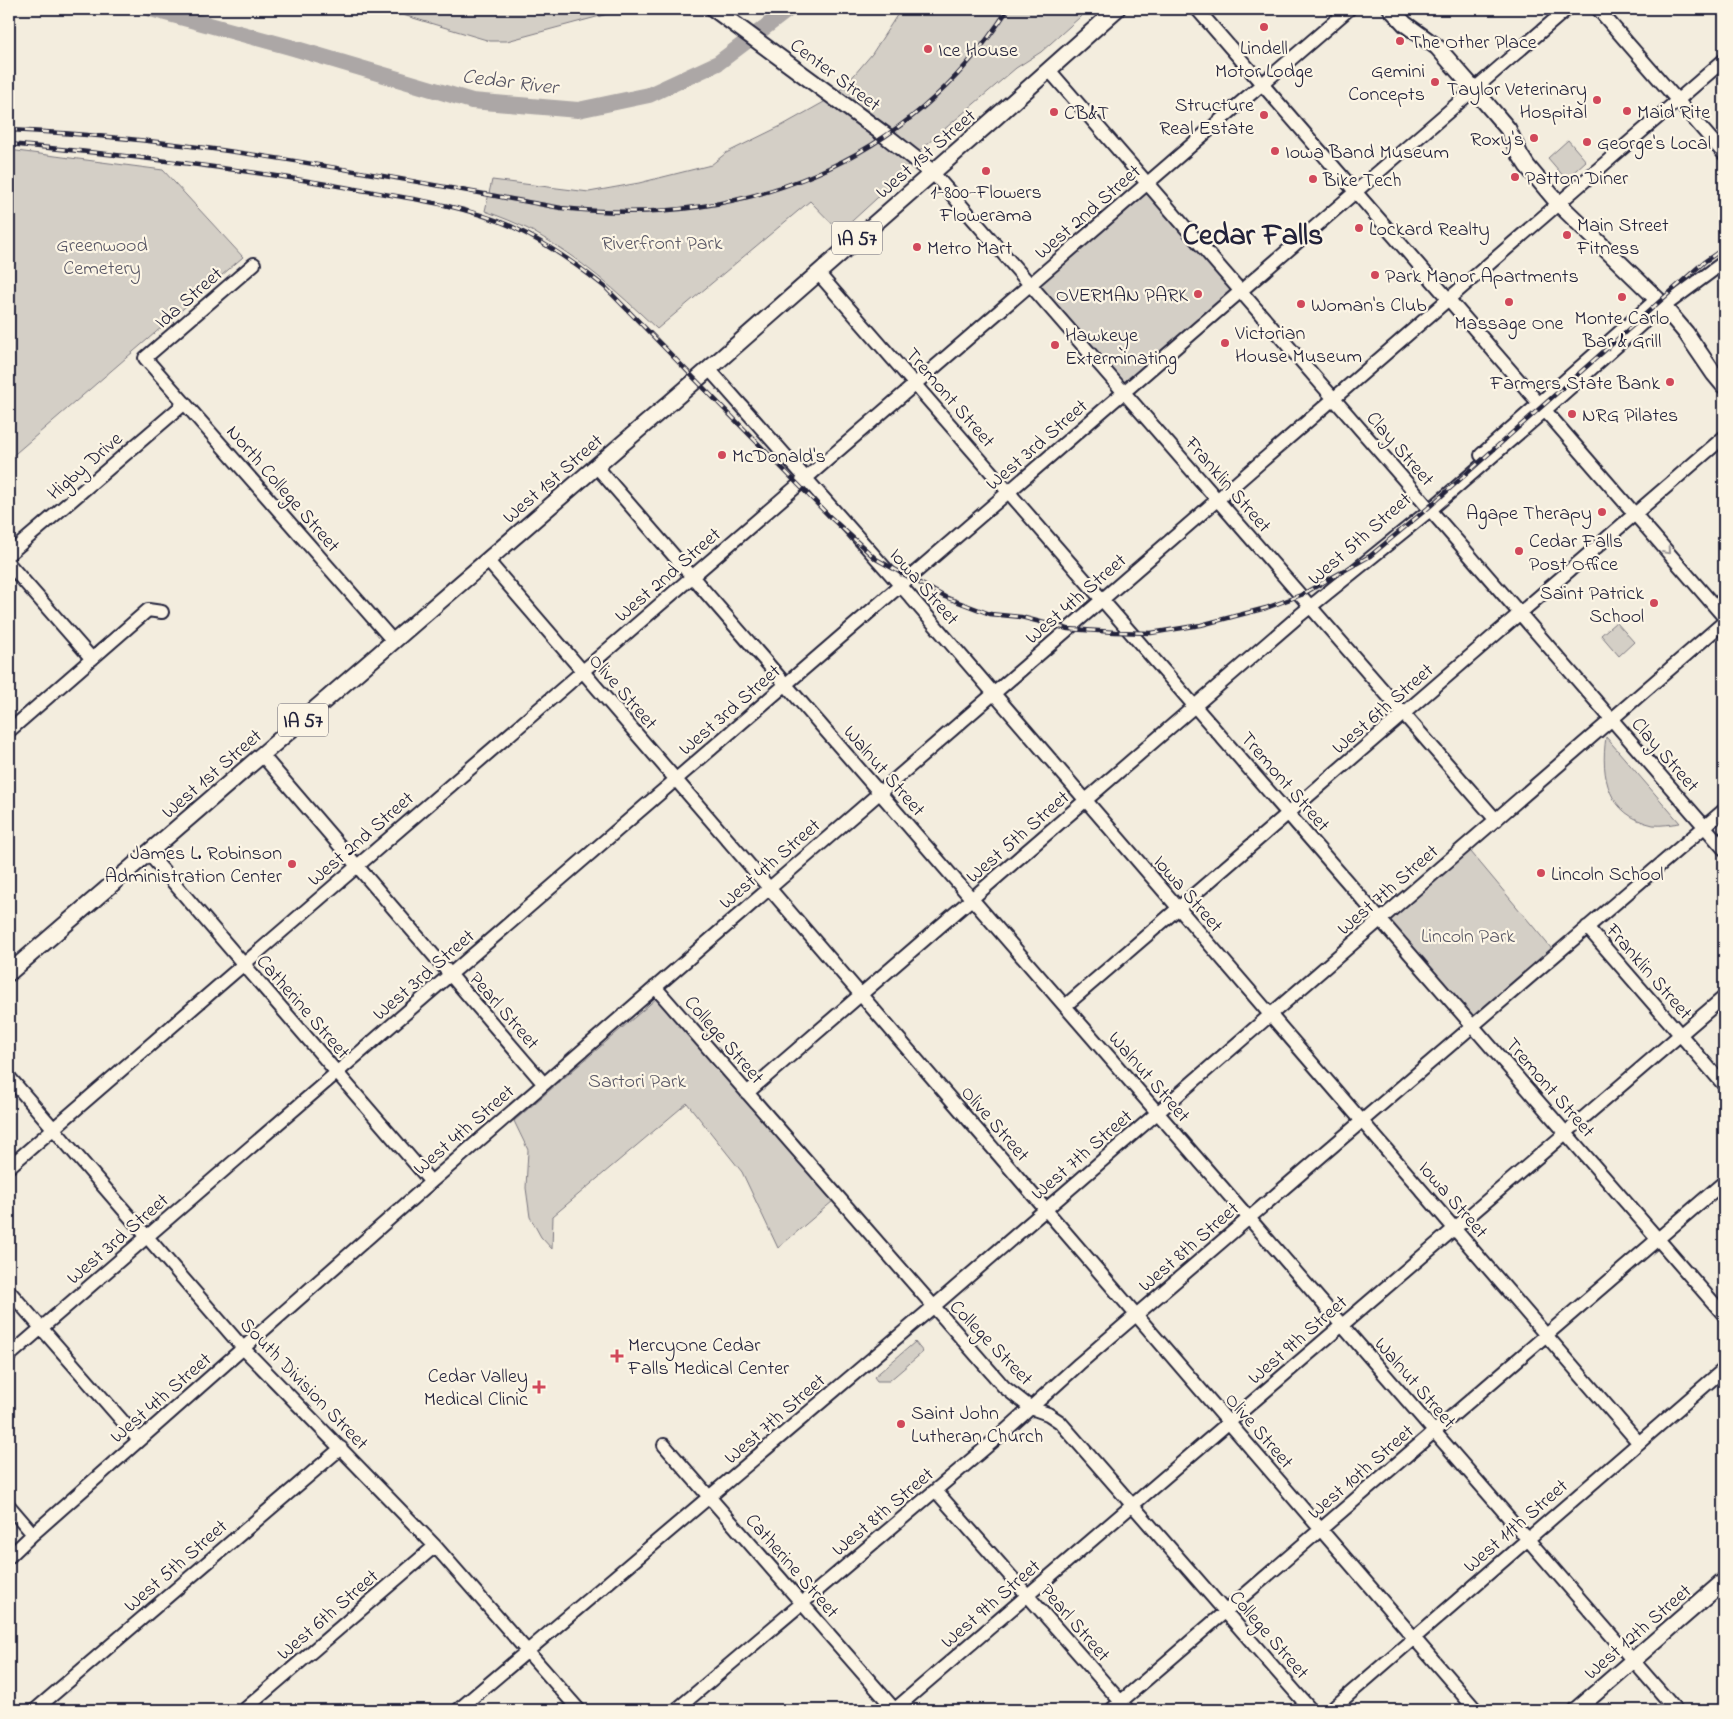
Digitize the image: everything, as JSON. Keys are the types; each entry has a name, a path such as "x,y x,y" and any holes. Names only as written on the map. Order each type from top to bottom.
{"main road":[{"name":"Center Street","path":"714,9 933,173"},
{"name":"West 1st Street","path":"9,974 709,369 1117,9"},
{"path":"1391,9 1404,24 1437,47 1508,128 1527,166 1558,203 1660,303 1686,333 1724,386"},
{"name":"West 12th Street","path":"1576,1710 1724,1581"}],"street":[{"path":"1197,9 1724,617"},
{"name":"West 2nd Street","path":"9,1167 1349,9"},
{"name":"West 3rd Street","path":"9,1356 1567,9"},
{"path":"1598,9 1724,154"},
{"name":"West 4th Street","path":"9,1557 431,1182 1724,60"},
{"name":"Clay Street","path":"1049,70 1724,849"},
{"name":"Franklin Street","path":"933,173 1496,820"},
{"name":"West 5th Street","path":"748,1094 1310,606 1428,508 1660,303 1724,262"},
{"name":"Ida Street","path":"146,358 254,264"},
{"name":"Tremont Street","path":"818,273 1724,1315"},
{"name":"North College Street","path":"146,358 394,642"},
{"name":"Iowa Street","path":"709,369 900,586 1639,1443"},
{"name":"Higby Drive","path":"9,554 185,403"},
{"name":"West 6th Street","path":"1065,1006 1724,437"},
{"name":"Walnut Street","path":"596,466 1676,1710"},
{"name":"Olive Street","path":"487,560 1476,1710"},
{"path":"9,564 92,659"},
{"path":"9,731 148,610 162,612"},
{"name":"West 7th Street","path":"458,1710 933,1307 1724,622"},
{"name":"Pearl Street","path":"262,755 544,1084"},
{"name":"West 8th Street","path":"676,1710 936,1490 1136,1315 1724,810"},
{"name":"Catherine Street","path":"149,854 431,1182"},
{"name":"Franklin Street","path":"1587,927 1724,1085"},
{"name":"College Street","path":"655,987 1004,1387 1031,1408 1048,1414 1060,1422 1311,1710"},
{"name":"West 9th Street","path":"895,1710 1724,997"},
{"name":"South Division Street","path":"9,1077 244,1348 435,1546 579,1710"},
{"name":"West 10th Street","path":"1120,1707 1225,1612 1724,1182"},
{"path":"9,1291 139,1440"},
{"name":"West 11th Street","path":"1330,1710 1724,1369"},
{"name":"Catherine Street","path":"664,1445 895,1710"},
{"name":"West 5th Street","path":"35,1710 340,1448"},
{"name":"Pearl Street","path":"936,1490 1028,1596 1120,1707"},
{"path":"9,1506 33,1534"},
{"name":"West 6th Street","path":"244,1710 435,1546"}],"green space":[{"path":"383,9 614,9 615,12 507,41 490,41"},
{"name":"Riverfront Park","path":"901,9 1089,9 1041,52 1016,68 913,156 914,158 888,188 840,232 810,201 657,329 613,288 550,241 509,220 485,211 492,180 589,192 639,183 711,165 726,153 783,125 833,97 872,54"},
{"path":"1568,140 1586,161 1566,179 1548,158"},
{"name":"Greenwood Cemetery","path":"9,150 163,170 243,257 9,459"},
{"name":"OVERMAN PARK","path":"1147,184 1240,292 1124,392 1030,284"},
{"path":"1616,622 1634,642 1619,656 1601,635"},
{"path":"1606,737 1680,823 1653,825 1638,820 1626,813 1617,803 1610,792 1606,780 1604,752"},
{"name":"Lincoln Park","path":"1466,846 1556,954 1473,1026 1381,920"},
{"name":"Sartori Park","path":"657,998 833,1201 778,1248 742,1172 687,1103 553,1216 552,1249 541,1237 530,1217 526,1188 528,1150 514,1121"},
{"path":"915,1342 923,1352 889,1381 877,1381 874,1377"}],"waterway":[{"name":"Cedar River","path":"151,9 290,47 472,101 578,110 649,95 718,63 789,9"}],"railway":[{"path":"9,130 79,134 217,149 355,171 561,208 628,212 693,207 755,195 814,174 870,146 921,109 967,63 1008,9"},
{"path":"9,144 182,163 312,181 435,203 475,213 513,227 560,254 605,287 829,516 876,559 945,597 990,614 1021,617 1068,629 1115,632 1151,633 1201,625 1266,608 1301,595 1370,556 1428,508 1704,262 1724,248"}],"place":[{"name":"Lindell Motor Lodge","path":"1264,27"},
{"name":"The Other Place","path":"1400,41"},
{"name":"Ice House","path":"928,49"},
{"name":"Gemini Concepts","path":"1435,82"},
{"name":"Taylor Veterinary Hospital","path":"1597,100"},
{"name":"Maid Rite","path":"1627,111"},
{"name":"CB&T","path":"1054,112"},
{"name":"Structure Real Estate","path":"1264,115"},
{"name":"Roxy's","path":"1534,138"},
{"name":"George's Local","path":"1587,142"},
{"name":"Iowa Band Museum","path":"1275,151"},
{"name":"1-800-Flowers Flowerama","path":"986,171"},
{"name":"Patton Diner","path":"1515,177"},
{"name":"Bike Tech","path":"1313,179"},
{"name":"Lockard Realty","path":"1359,228"},
{"name":"Main Street Fitness","path":"1567,235"},
{"name":"Metro Mart","path":"917,247"},
{"name":"Park Manor Apartments","path":"1375,275"},
{"name":"OVERMAN PARK","path":"1198,294"},
{"name":"Monte Carlo Bar & Grill","path":"1622,297"},
{"name":"Massage One","path":"1509,302"},
{"name":"Woman's Club","path":"1301,304"},
{"name":"Victorian House Museum","path":"1225,343"},
{"name":"Hawkeye Exterminating","path":"1055,345"},
{"name":"Farmers State Bank","path":"1670,382"},
{"name":"NRG Pilates","path":"1572,414"},
{"name":"McDonald's","path":"722,455"},
{"name":"Agape Therapy","path":"1602,512"},
{"name":"Cedar Falls Post Office","path":"1519,551"},
{"name":"Saint Patrick School","path":"1654,603"},
{"name":"James L. Robinson Administration Center","path":"292,864"},
{"name":"Lincoln School","path":"1541,873"},
{"name":"MercyOne Cedar Falls Medical Center","path":"617,1356"},
{"name":"Cedar Valley Medical Clinic","path":"539,1387"},
{"name":"Saint John Lutheran Church","path":"901,1424"}],"district":[{"name":"Cedar Falls","path":"1253,234"}]}
